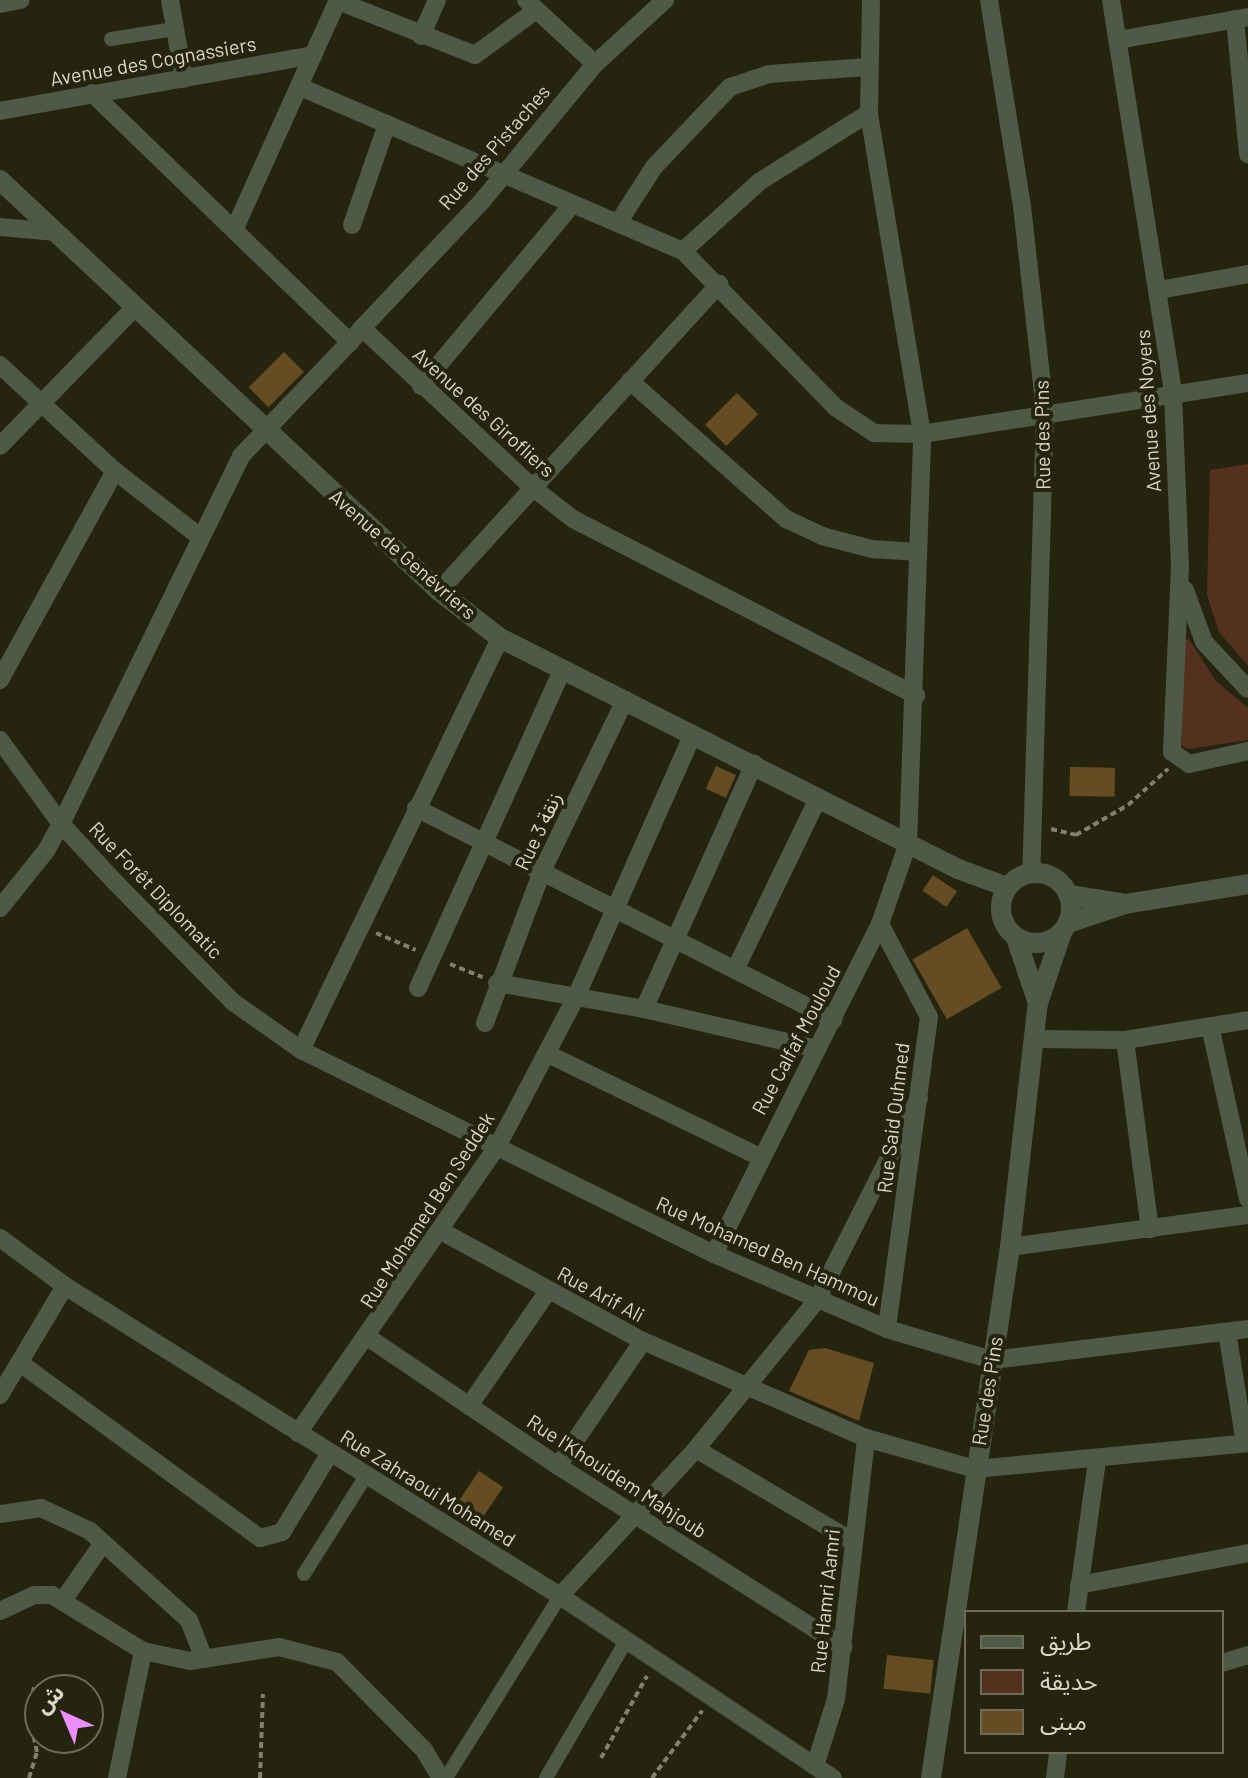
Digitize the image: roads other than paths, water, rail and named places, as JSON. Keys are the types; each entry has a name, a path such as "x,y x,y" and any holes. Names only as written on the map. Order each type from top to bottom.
{"street":[{"path":"0,4 21,0"},
{"path":"170,0 184,79"},
{"path":"235,228 338,0 465,53 482,53 530,5 595,64"},
{"path":"421,36 437,0"},
{"name":"Rue des Pistaches","path":"2,902 61,824 241,456 482,201 499,174 595,64 665,0"},
{"name":"Rue Calfaf Mouloud","path":"714,1254 760,1157 880,924 908,843 916,695 922,434 869,113 871,0"},
{"name":"Rue des Pins","path":"989,0 1022,206 1045,412 1036,826 1031,873"},
{"name":"Avenue des Noyers","path":"1111,0 1173,393 1180,567 1171,748 1183,762 1248,751"},
{"path":"1118,40 1242,18 1248,154"},
{"path":"111,39 174,29"},
{"name":"Avenue des Cognassiers","path":"0,111 313,55"},
{"path":"620,220 654,167 730,87 769,74 868,67"},
{"path":"300,87 572,205 620,220 683,251 845,414 874,433 922,434 1045,412 1248,383"},
{"name":"Avenue des Girofliers","path":"92,93 235,228 356,335 421,386 532,487 573,519 916,695"},
{"path":"683,251 759,182 869,113"},
{"path":"352,225 387,124"},
{"name":"Avenue de Genévriers","path":"0,180 439,591 500,638 908,843 1007,887"},
{"path":"421,386 572,205"},
{"path":"0,227 56,232"},
{"path":"1159,290 1248,274"},
{"path":"439,591 719,284"},
{"path":"0,446 40,400 134,308"},
{"path":"0,365 115,471 200,537"},
{"path":"630,381 786,519 860,546 918,552"},
{"path":"0,680 115,471"},
{"path":"1180,567 1193,623 1220,664 1248,689"},
{"path":"301,1050 500,638"},
{"path":"418,988 562,670"},
{"name":"Rue 3 زنقة","path":"485,1023 497,983 543,869 625,700"},
{"name":"Rue Mohamed Ben Seddek","path":"298,1433 369,1338 498,1145 575,999 692,736"},
{"name":"Rue Forêt Diplomatic","path":"0,740 61,824 233,1002 301,1050"},
{"path":"644,1009 674,936 754,764"},
{"path":"736,968 818,798"},
{"path":"416,808 484,839 833,1020"},
{"path":"1065,928 1069,895 1058,880 1031,873 1007,887 1002,920 1016,938 1045,942 1065,928 1125,904 1248,884"},
{"path":"1069,895 1125,904"},
{"name":"Rue Said Ouhmed","path":"880,924 929,1017 887,1329"},
{"name":"Rue des Pins","path":"931,1778 1010,1247 1038,1003 1065,928"},
{"name":"Rue des Pins","path":"1016,938 1038,1003"},
{"path":"497,983 644,1009 817,1049"},
{"path":"1036,1039 1125,1040 1248,1020"},
{"path":"1210,1026 1248,1199"},
{"path":"1125,1040 1150,1229"},
{"name":"Rue Mohamed Ben Hammou","path":"301,1050 714,1254 887,1329 992,1360 1248,1329"},
{"path":"548,1054 760,1157"},
{"path":"0,1611 35,1595 64,1599 143,1651 204,1659 279,1647 337,1662 424,1750 443,1778 560,1596 632,1514 696,1449 817,1300 919,1098"},
{"path":"1010,1247 1248,1215"},
{"name":"Rue Arif Ali","path":"441,1231 643,1341 746,1387 866,1438 975,1469"},
{"name":"Rue Zahraoui Mohamed","path":"0,1238 65,1286 560,1596 833,1778"},
{"path":"0,1395 65,1286"},
{"path":"469,1406 548,1291"},
{"path":"975,1469 1097,1460 1246,1443 1227,1332"},
{"name":"Rue l'Khouidem Mahjoub","path":"369,1338 558,1466 843,1647"},
{"path":"558,1466 643,1341"},
{"path":"20,1363 260,1538 282,1532 330,1453"},
{"name":"Rue Hamri Aamri","path":"815,1766 836,1699 866,1438"},
{"path":"696,1449 854,1542"},
{"path":"1076,1610 1097,1460"},
{"path":"304,1574 366,1476"},
{"path":"0,1514 41,1508 62,1514 103,1543 189,1620 204,1659"},
{"path":"64,1599 103,1543"},
{"path":"1079,1585 1248,1553"},
{"path":"546,1778 626,1641"},
{"path":"117,1778 143,1651"},
{"path":"1224,1662 1248,1655"},
{"path":"1055,1778 1058,1754"}]}
